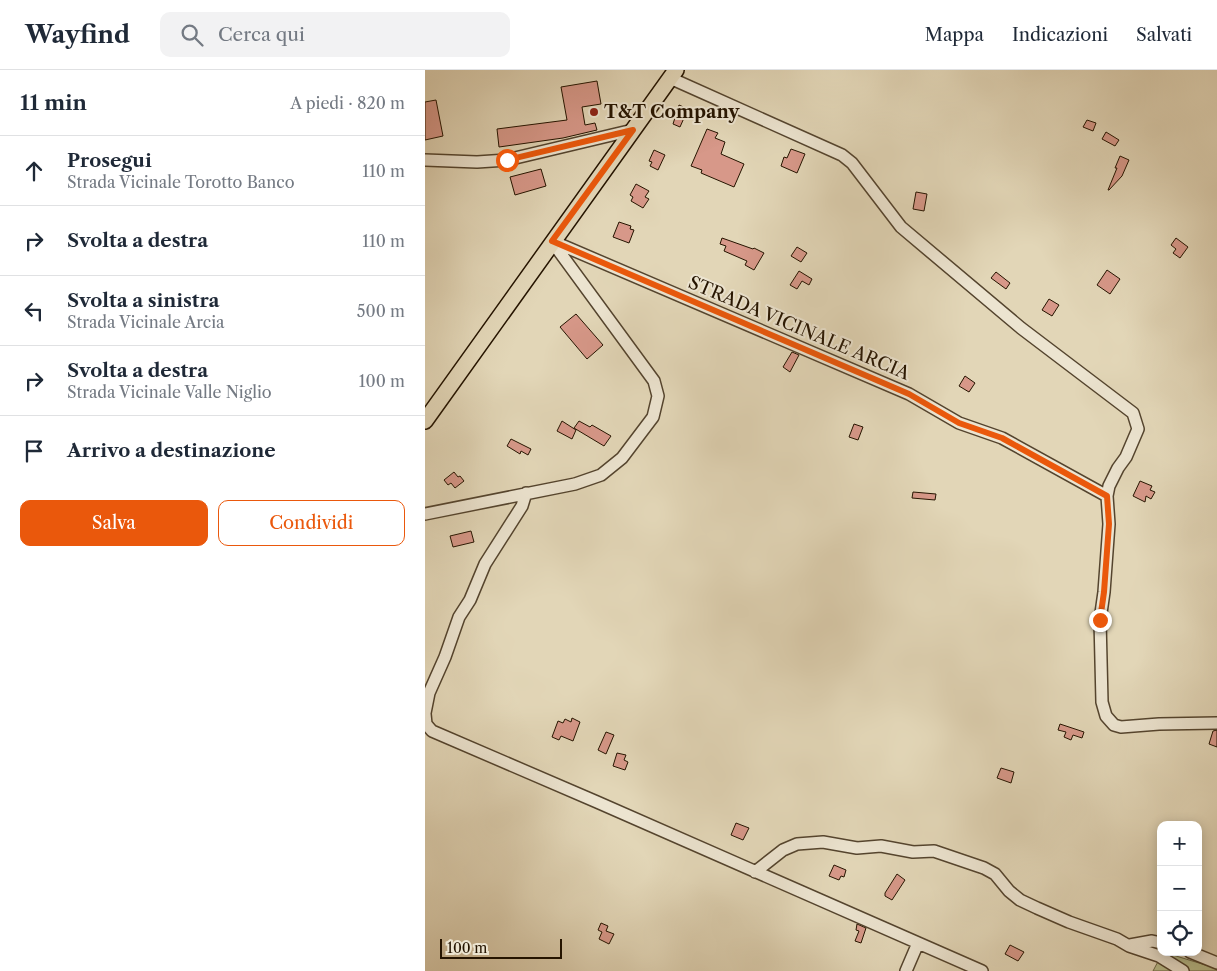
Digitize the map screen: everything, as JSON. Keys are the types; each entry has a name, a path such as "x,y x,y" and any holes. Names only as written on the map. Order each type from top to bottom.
{"main road":[{"path":"425,421 673,74"}],"street":[{"path":"673,74 842,156 852,163 901,227 1021,328 1133,413 1138,429 1126,457 1117,468 1107,496 1109,524 1100,620 1102,702 1106,716 1114,725 1121,727 1217,723"},
{"path":"425,160 477,162 507,160 633,130"},
{"path":"425,514 575,484 601,475 622,458 653,417 658,396 654,381 552,241"},
{"name":"STRADA VICINALE ARCIA","path":"552,241 909,394 959,423 1002,438 1107,496"},
{"path":"526,494 522,506 485,564 459,617 445,657 429,693 425,714 426,724 432,731 982,971"},
{"path":"755,872 783,850 797,844 823,842 857,848 881,846 913,852 934,850 984,868 995,874 1009,891 1020,900 1069,922 1159,956 1183,971"},
{"path":"1129,946 1153,941 1157,942"},
{"path":"906,971 919,943"},
{"path":"1200,956 1217,963"}],"green space":[{"path":"1161,956 1176,956 1217,969 1217,971 1153,971"}],"building":[{"path":"597,81 601,104 582,107 585,125 595,123 597,130 563,138 499,147 497,129 567,120 561,87"},
{"path":"436,100 443,136 425,140 425,102"},
{"path":"679,105 688,109 680,127 673,124"},
{"path":"1087,120 1096,123 1093,131 1083,127"},
{"path":"707,129 718,133 715,138 725,142 721,154 744,164 734,187 701,173 702,170 691,166"},
{"path":"1106,132 1119,140 1115,146 1102,139"},
{"path":"791,149 805,154 797,173 781,166 784,157 787,158"},
{"path":"654,150 665,155 658,170 650,166 652,162 649,161"},
{"path":"1120,156 1129,160 1122,176 1108,190 1117,168 1115,168"},
{"path":"541,169 546,186 515,195 510,177"},
{"path":"636,184 649,191 645,197 649,199 643,208 631,201 633,197 630,195"},
{"path":"916,192 927,194 924,211 913,209"},
{"path":"619,222 631,226 630,229 634,230 629,243 613,237"},
{"path":"722,238 764,253 754,270 745,265 747,261 724,251 726,246 720,244"},
{"path":"1176,238 1188,247 1180,258 1173,253 1176,249 1171,245"},
{"path":"797,247 807,253 801,262 791,256"},
{"path":"1107,270 1120,279 1110,294 1097,285"},
{"path":"799,271 812,279 809,285 802,281 797,289 790,285"},
{"path":"996,272 1010,283 1006,289 991,278"},
{"path":"1049,299 1059,305 1052,316 1042,310"},
{"path":"576,314 603,345 587,359 560,327"},
{"path":"792,352 799,355 790,372 783,367"},
{"path":"965,376 975,383 969,392 959,386"},
{"path":"562,421 576,430 572,439 557,431"},
{"path":"579,421 590,427 592,425 611,436 604,446 574,428"},
{"path":"854,424 863,427 858,440 849,437"},
{"path":"511,439 531,449 528,455 521,451 520,454 507,446"},
{"path":"454,472 464,481 455,488 451,483 448,485 444,480"},
{"path":"1140,481 1152,486 1150,490 1155,492 1151,499 1146,496 1145,502 1133,496"},
{"path":"913,492 936,494 935,500 912,498"},
{"path":"471,531 474,542 453,547 450,536"},
{"path":"572,718 580,722 573,741 561,736 559,740 552,737 558,721 563,723 565,719 571,722"},
{"path":"1060,724 1084,732 1082,738 1073,735 1071,740 1064,737 1066,732 1058,730"},
{"path":"1217,730 1217,747 1209,744 1213,731"},
{"path":"606,732 614,735 606,754 598,750"},
{"path":"617,753 626,755 624,760 628,762 625,770 613,766"},
{"path":"1001,768 1014,772 1011,783 997,778"},
{"path":"736,823 749,828 743,840 731,835"},
{"path":"834,865 846,870 844,877 841,876 839,880 829,876"},
{"path":"897,874 905,880 892,900 885,896 885,893"},
{"path":"601,923 608,926 606,931 614,934 609,944 599,939 602,932 598,930"},
{"path":"857,924 866,928 861,943 855,941 859,931 856,930"},
{"path":"1010,945 1024,952 1018,961 1005,954"}],"place":[{"name":"T&T Company","path":"594,112"}],"route":[{"path":"507,160 633,130 552,241 909,394 959,423 1002,438 1107,496 1109,524 1100,620"}]}
